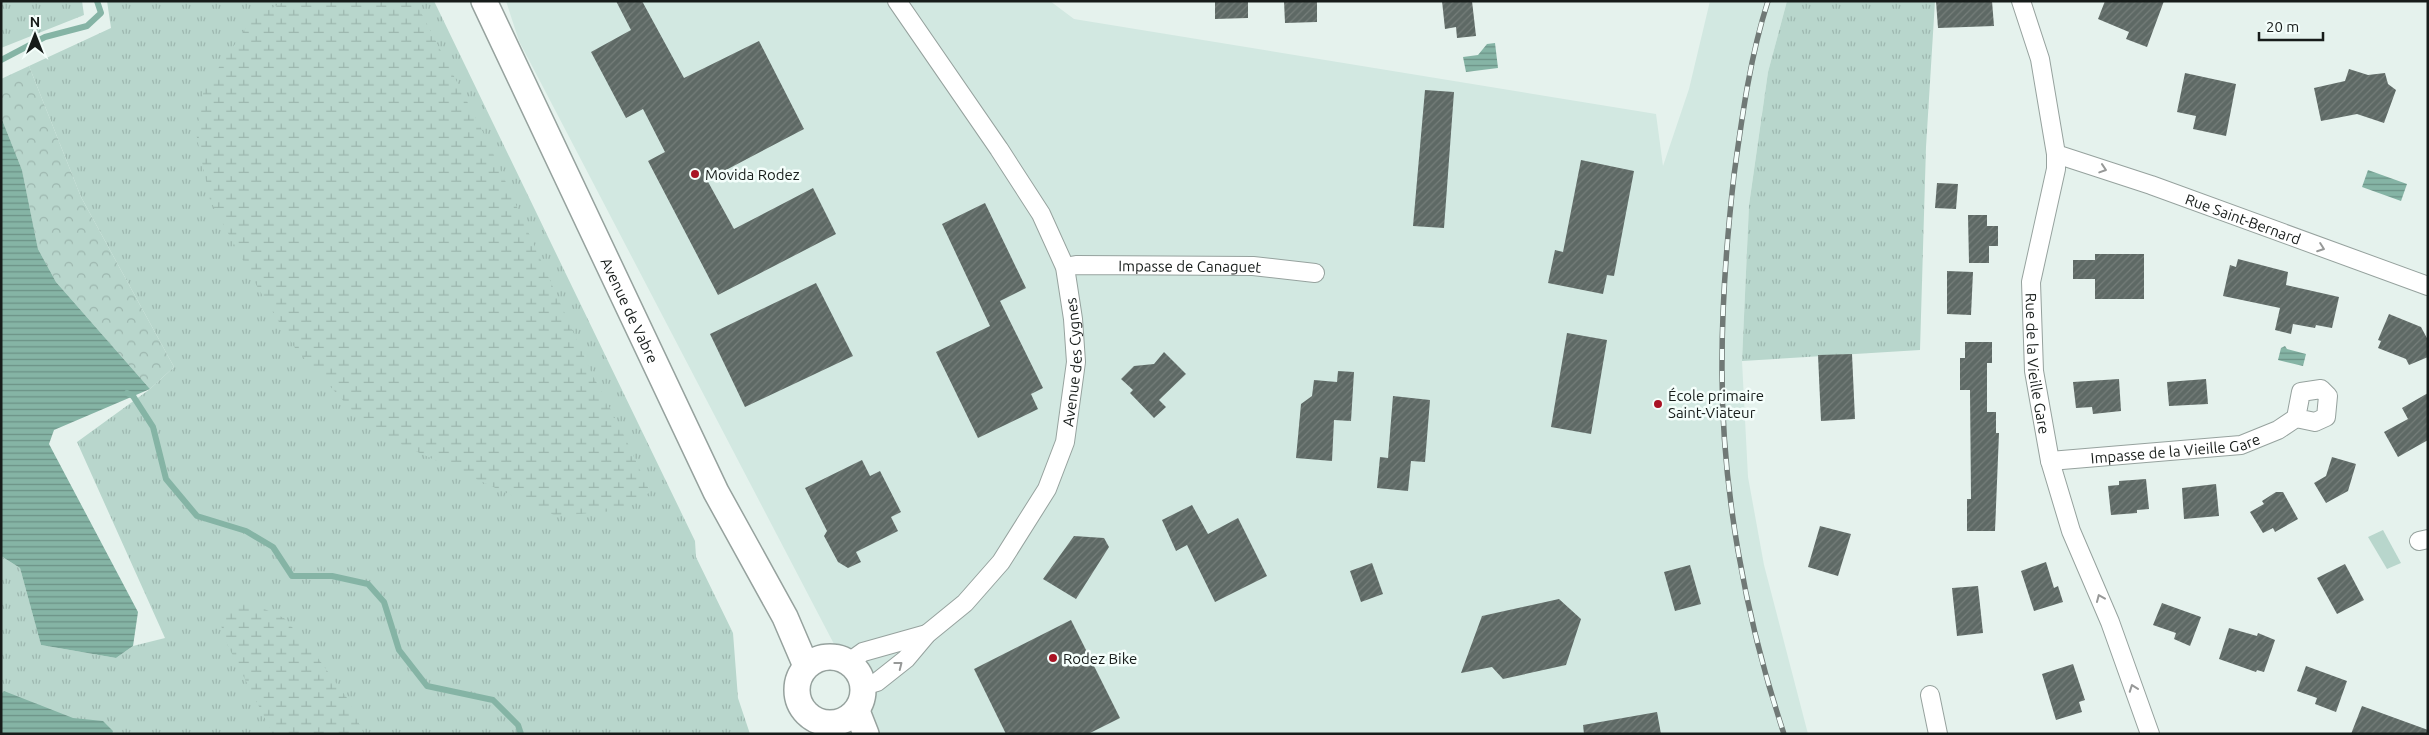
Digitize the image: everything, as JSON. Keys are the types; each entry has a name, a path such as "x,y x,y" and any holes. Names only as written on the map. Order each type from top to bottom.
{"main road":[{"name":"Avenue de Vabre","path":"484,1 716,492 786,617 827,661"},
{"path":"827,661 860,672 864,686 864,695 857,711 836,728 812,718 803,710 798,700 799,676 827,661"},
{"path":"857,711 866,734"}],"street":[{"name":"Avenue des Cygnes","path":"864,686 877,682 906,659 927,634 965,603 1000,562 1047,489 1065,442 1076,362 1073,319 1064,267 1041,214 999,149 897,1"},
{"name":"Rue de la Vieille Gare","path":"2020,1 2040,59 2056,154 2056,169 2031,282 2034,370 2050,461 2071,531 2110,622 2150,734"},
{"name":"Rue Saint-Bernard","path":"2056,154 2151,185 2428,286"},
{"name":"Impasse de Canaguet","path":"1064,267 1076,265 1253,266 1315,273"},
{"name":"Impasse de la Vieille Gare","path":"2050,461 2241,445 2278,430 2296,418"},
{"name":"Avenue des Cygnes","path":"827,661 927,634"},
{"path":"1930,695 1938,734"}],"shaded area":[{"path":"506,1 1050,1 1074,19 1656,114 1663,166 1689,89 1710,1 1787,1 1768,72 1749,205 1742,361 1748,477 1764,565 1808,734 881,734 519,41"},
{"path":"1495,43 1498,68 1466,72 1463,57 1478,55 1487,44"},
{"path":"1,117 22,170 38,249 56,282 150,389 54,430 49,444 138,612 133,646 116,658 41,645 20,568 1,556"},
{"path":"2368,170 2407,184 2401,201 2362,187"},
{"path":"2285,346 2287,349 2306,354 2303,366 2278,360 2281,348"},
{"path":"4,691 73,718 103,721 113,731 112,734 1,734 1,694"}],"green space":[{"path":"1,1 82,1 84,15 1,48"},
{"path":"107,1 434,1 695,541 696,557 733,633 738,698 750,734 1,734 1,556 20,568 41,645 116,658 133,646 165,638 77,442 150,389 174,367 81,197 29,66 111,28"},
{"path":"285,1 415,1 486,138 592,374 623,433 650,492 625,510 556,516 370,430 295,348 258,288 210,200 196,133 204,89 253,18"},
{"path":"1787,1 1935,1 1926,147 1920,350 1742,361 1749,205 1768,72"},
{"path":"29,66 81,197 174,367 150,389 56,282 38,249 22,170 1,117 1,79"},
{"path":"2383,530 2401,563 2387,569 2368,537"},
{"path":"245,600 284,618 312,650 347,698 364,734 273,734 227,644 218,616"}],"building":[{"path":"616,1 642,1 684,78 759,41 804,129 707,180 734,229 813,188 836,234 718,295 648,161 665,152 643,109 626,118 591,52 631,30"},
{"path":"1215,1 1248,1 1248,18 1215,19"},
{"path":"1284,1 1317,1 1317,22 1285,23"},
{"path":"1442,1 1472,1 1476,36 1457,38 1456,27 1445,29"},
{"path":"1936,1 1992,1 1994,26 1938,28"},
{"path":"2105,1 2164,1 2147,47 2126,39 2129,32 2098,19"},
{"path":"2349,69 2368,75 2385,73 2388,84 2396,90 2384,123 2357,114 2321,121 2314,88 2345,81"},
{"path":"2185,73 2236,84 2226,136 2193,129 2196,116 2177,112"},
{"path":"1425,90 1454,92 1444,228 1413,226"},
{"path":"1581,160 1634,171 1614,276 1607,275 1603,294 1548,283 1555,250 1563,252"},
{"path":"1937,183 1958,184 1956,209 1935,208"},
{"path":"985,203 1026,288 1000,301 1043,388 1031,394 1038,409 978,438 936,352 990,326 942,224"},
{"path":"1968,215 1987,215 1987,226 1998,226 1998,246 1989,246 1989,263 1969,263"},
{"path":"2095,254 2144,254 2144,299 2095,299 2095,279 2073,279 2073,260 2095,260"},
{"path":"2238,259 2288,272 2286,285 2339,297 2332,328 2316,325 2315,328 2293,324 2291,334 2275,330 2280,308 2223,296 2230,265 2236,267"},
{"path":"1947,271 1973,272 1971,315 1947,314"},
{"path":"816,283 853,356 745,407 710,334"},
{"path":"2389,314 2421,327 2428,340 2428,357 2409,365 2406,359 2378,348 2381,341 2378,340"},
{"path":"1567,333 1607,340 1591,434 1551,427"},
{"path":"1965,342 1992,342 1992,363 1987,363 1987,412 1996,412 1996,433 1999,433 1995,531 1967,531 1967,499 1971,499 1970,390 1960,390 1960,358 1965,358"},
{"path":"1164,352 1186,374 1159,400 1166,407 1154,418 1130,393 1133,390 1121,379 1134,366 1154,364"},
{"path":"1852,354 1855,419 1821,421 1818,355"},
{"path":"1338,371 1354,372 1351,421 1334,420 1332,461 1296,458 1301,404 1312,396 1314,380 1337,382"},
{"path":"2119,379 2121,411 2093,414 2092,407 2076,408 2073,382"},
{"path":"2206,379 2208,404 2169,406 2167,382"},
{"path":"2428,393 2428,440 2398,457 2384,432 2408,419 2402,408"},
{"path":"1393,396 1430,400 1425,462 1411,461 1408,491 1377,488 1380,457 1388,458"},
{"path":"2332,457 2356,464 2348,491 2326,503 2314,483 2326,476"},
{"path":"862,460 870,476 880,471 901,512 891,517 898,531 856,552 861,562 848,568 838,562 824,536 827,531 805,488"},
{"path":"2146,479 2149,509 2137,510 2137,513 2111,515 2108,486 2119,485 2119,481"},
{"path":"2216,484 2219,516 2184,519 2182,488"},
{"path":"2276,492 2283,492 2298,519 2275,532 2273,528 2263,533 2250,512 2264,504 2262,501"},
{"path":"1192,505 1208,534 1238,518 1267,576 1215,602 1187,545 1176,551 1162,520"},
{"path":"1820,526 1851,534 1838,576 1808,567"},
{"path":"1074,536 1104,538 1109,547 1076,599 1043,579"},
{"path":"2046,562 2054,588 2058,586 2063,602 2034,611 2021,571"},
{"path":"1372,563 1383,594 1361,602 1350,571"},
{"path":"2345,564 2364,600 2337,614 2317,578"},
{"path":"1690,565 1701,604 1675,611 1664,572"},
{"path":"1978,586 1983,633 1957,636 1952,588"},
{"path":"1559,599 1581,619 1566,665 1503,679 1492,667 1461,673 1482,616"},
{"path":"2162,603 2201,617 2190,646 2174,639 2176,633 2153,625"},
{"path":"1071,620 1120,718 1088,734 1006,734 974,669"},
{"path":"2229,628 2257,636 2258,633 2275,640 2264,672 2257,670 2256,672 2219,659"},
{"path":"2073,664 2085,700 2079,702 2082,712 2056,720 2042,674"},
{"path":"2306,666 2347,681 2336,712 2315,704 2317,698 2297,691"},
{"path":"2362,706 2428,730 2428,734 2351,734"},
{"path":"1657,712 1661,734 1584,734 1583,725"}],"waterway":[{"path":"1,60 45,37 87,26 101,13 97,1"},
{"path":"127,393 133,396 153,427 166,479 197,516 246,531 273,547 292,576 332,576 368,584 384,602 399,650 427,686 493,700 518,725 521,734"}],"railway":[{"path":"1768,1 1751,65 1734,175 1724,292 1722,339 1723,409 1731,504 1738,551 1758,644 1784,734"}],"place":[{"name":"Movida Rodez","path":"695,174"},
{"name":"École primaire Saint-Viateur","path":"1658,404"},
{"name":"Rodez Bike","path":"1053,658"}]}
